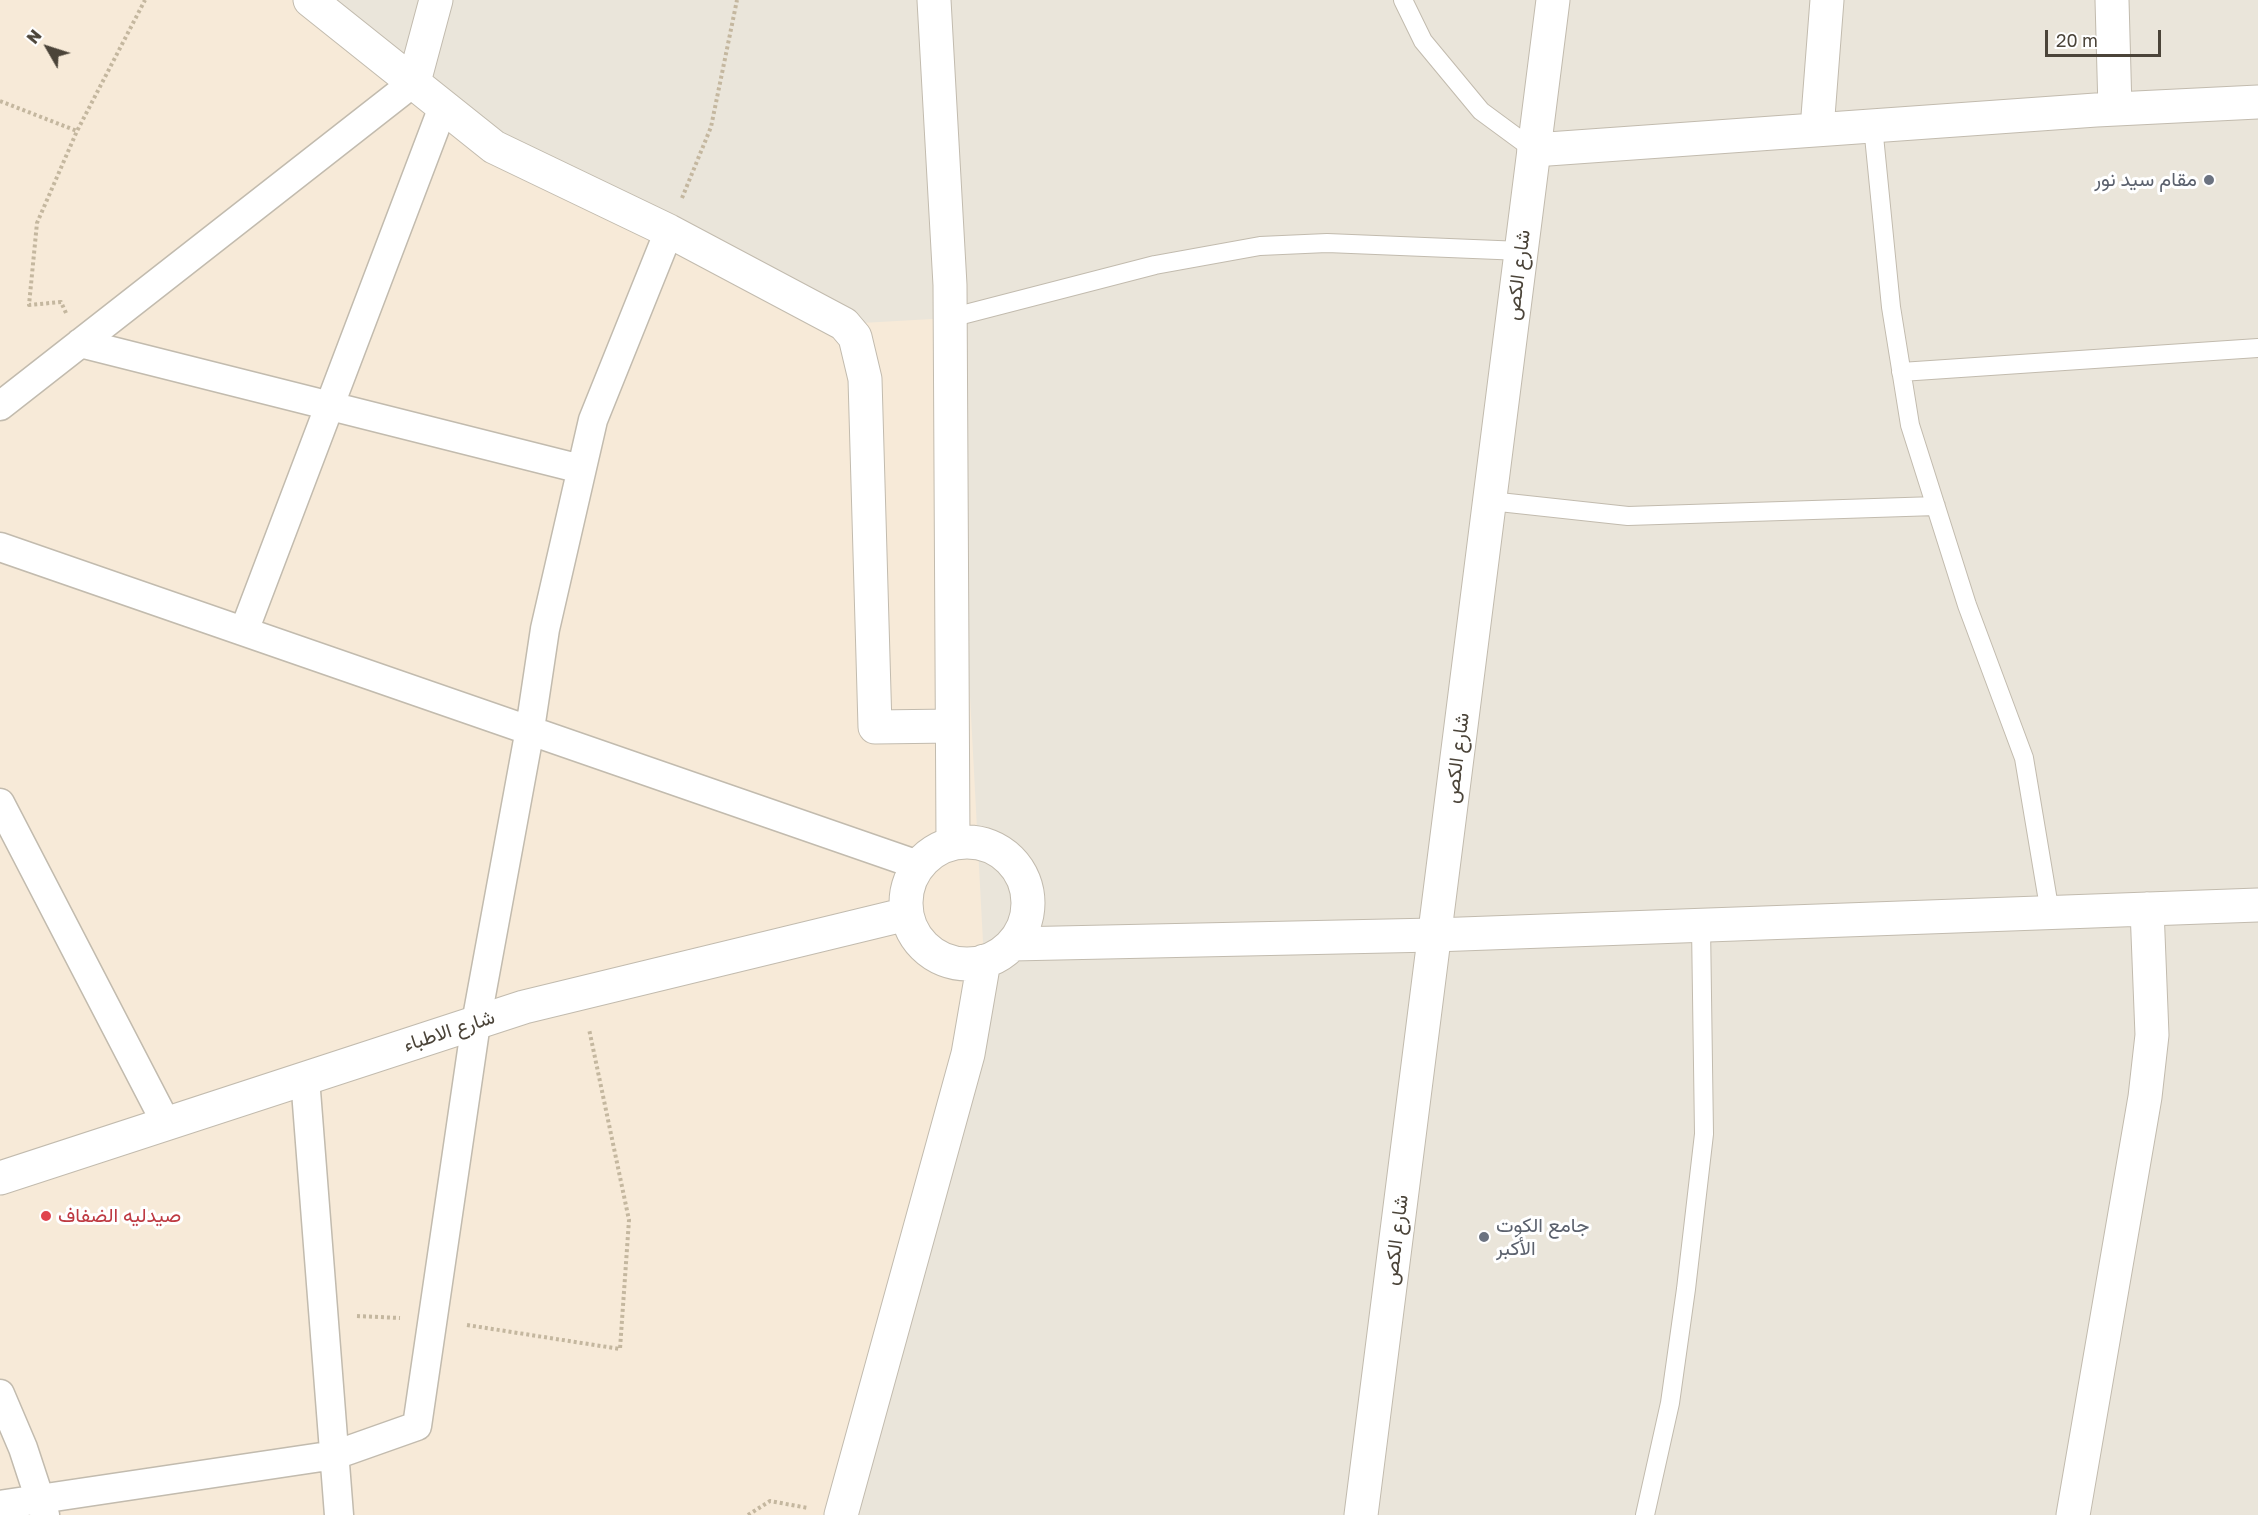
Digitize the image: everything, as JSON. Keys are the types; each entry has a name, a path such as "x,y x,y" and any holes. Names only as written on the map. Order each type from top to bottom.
{"street":[{"path":"310,0 494,147 669,231 844,324 855,337 865,379 875,727 952,726"},
{"path":"0,406 414,82 436,0"},
{"path":"934,0 950,285 953,843"},
{"name":"شارع الكص","path":"1361,1515 1553,0"},
{"path":"1817,129 1827,0"},
{"path":"2112,0 2115,109"},
{"path":"1534,150 2115,109 2258,102"},
{"path":"244,631 443,107"},
{"path":"0,1505 43,1508 335,1455 417,1426 476,1023 530,729 545,629 592,420 669,231"},
{"path":"80,343 581,469"},
{"path":"0,547 918,865"},
{"path":"0,803 166,1122"},
{"path":"972,841 991,846 1007,856 1019,871 1027,889 1028,908 1023,927 1012,944 984,962 967,964 951,962 934,955 912,930 906,914 905,897 909,880 918,865 933,851 953,843 972,841"},
{"path":"1012,944 1434,935 2258,905"},
{"path":"2073,1515 2145,1097 2152,1035 2146,909"},
{"name":"شارع الاطباء","path":"0,1178 524,1007 906,914"},
{"path":"841,1515 968,1054 984,962"},
{"path":"305,1078 339,1515"},
{"path":"0,1394 23,1448 43,1508"}],"lane":[{"path":"1403,0 1423,41 1481,111 1534,150"},
{"path":"1873,126 1891,307 1910,424 1966,605 2024,758 2050,913"},
{"path":"950,318 1155,265 1260,246 1328,243 1521,251"},
{"path":"1901,372 2258,348"},
{"path":"1490,501 1628,516 1935,506"},
{"path":"1645,1515 1670,1403 1704,1134 1701,926"}],"path":[{"path":"80,343 61,302 29,305 37,223 77,131 145,0"},
{"path":"669,231 711,127 737,0"},
{"path":"0,101 77,131"},
{"path":"324,1315 431,1320 620,1349 629,1220 582,993"},
{"path":"748,1515 770,1501 841,1515"}],"shaded area":[{"path":"0,0 2258,0 2258,1515 0,1515"},
{"path":"0,0 310,0 494,147 844,324 950,318 984,961 837,1515 0,1515"}],"place":[{"name":"مقام سيد نور","path":"2209,180"},
{"name":"صيدليه الضفاف","path":"46,1216"},
{"name":"جامع الكوت الأكبر","path":"1484,1237"}]}
